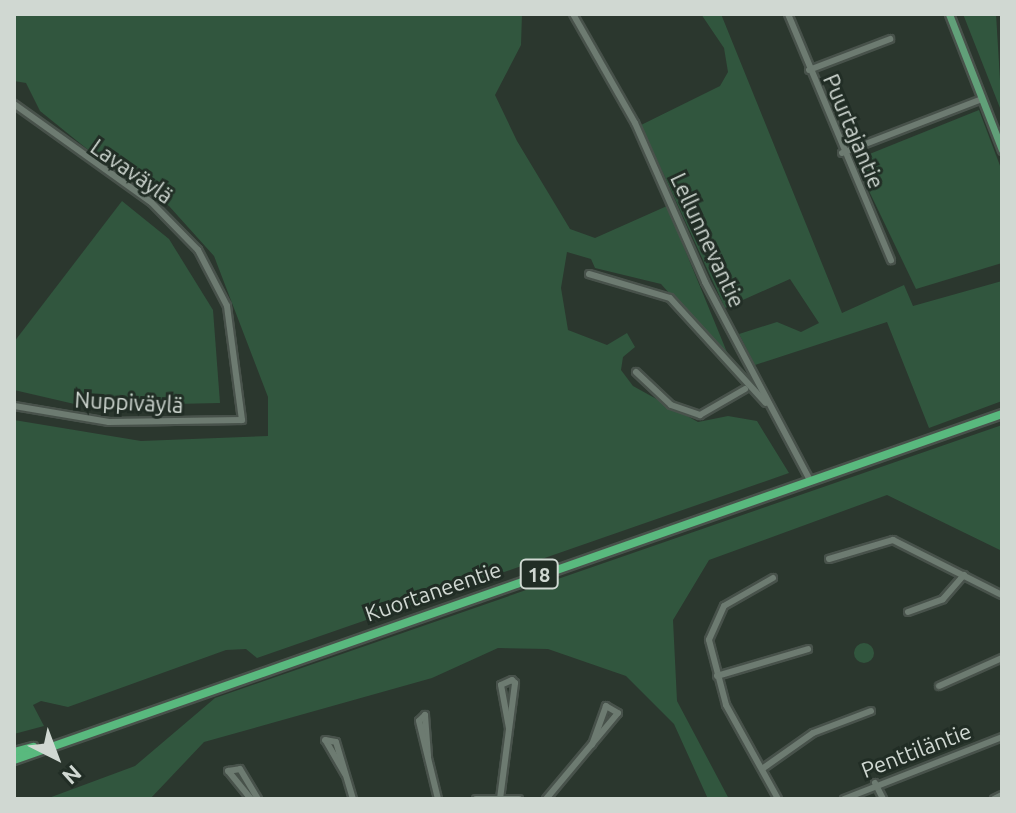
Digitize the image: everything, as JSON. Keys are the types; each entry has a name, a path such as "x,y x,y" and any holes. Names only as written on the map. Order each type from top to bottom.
{"highway":[{"name":"Kuortaneentie","path":"14,760 1002,414"},
{"path":"14,752 61,741"}],"main road":[{"path":"949,14 1002,150"}],"street":[{"name":"Lellunnevantie","path":"573,14 635,123 769,405 810,480"},
{"name":"Puurtajantie","path":"788,14 842,153 891,260"},
{"path":"809,70 890,39"},
{"path":"842,153 982,99"},
{"name":"Lavaväylä","path":"14,105 151,202 198,250 227,306 242,420"},
{"path":"589,274 670,298 745,389 769,405"},
{"path":"636,372 671,405 700,415 745,389"},
{"name":"Nuppiväylä","path":"14,406 109,422 242,420"},
{"path":"829,559 893,540 1002,595"},
{"path":"908,612 943,599 964,575"},
{"path":"773,578 734,596 716,615 709,640 717,676 778,799"},
{"path":"717,676 808,649"},
{"path":"939,686 1002,658"},
{"path":"500,798 515,683 512,680 501,685 509,728"},
{"path":"546,799 592,745 618,713 606,706 592,745"},
{"path":"762,769 813,733 871,711"},
{"path":"428,756 430,718 425,715 419,721 438,799"},
{"name":"Penttiläntie","path":"844,799 875,783 1002,737"},
{"path":"345,774 324,747 325,740 336,742 353,799"},
{"path":"251,799 228,771 240,769 258,799"},
{"path":"875,783 883,799"},
{"path":"994,799 1002,795"},
{"path":"476,799 519,799"}],"green space":[{"path":"14,14 522,14 521,45 495,95 517,141 570,229 595,238 667,206 731,362 661,284 595,268 591,259 567,252 561,288 568,330 607,345 627,333 635,347 623,357 621,370 633,386 698,422 728,416 757,421 789,473 257,658 246,649 226,650 68,707 41,701 33,705 44,726 14,734 14,420 141,441 268,436 268,397 214,256 169,206 97,157 40,111 26,83 14,81"},
{"path":"701,14 721,14 842,313 904,285 913,306 1002,281 1002,401 929,428 887,322 755,365 739,334 777,322 801,332 819,323 790,279 725,308 641,125 720,86 728,72 724,48"},
{"path":"963,14 996,14 1002,113"},
{"path":"979,110 1002,171 1002,263 916,289 858,168 862,157"},
{"path":"122,201 169,239 213,310 220,403 83,406 14,390 14,342"},
{"path":"1002,425 1002,551 887,495 709,560 673,620 677,701 729,799 708,799 674,724 626,676 548,649 498,648 432,678 204,742 150,799 46,799 135,766 215,698"},
{"path":"864,643 871,646 874,653 871,660 864,663 857,660 854,653 857,646"}]}
